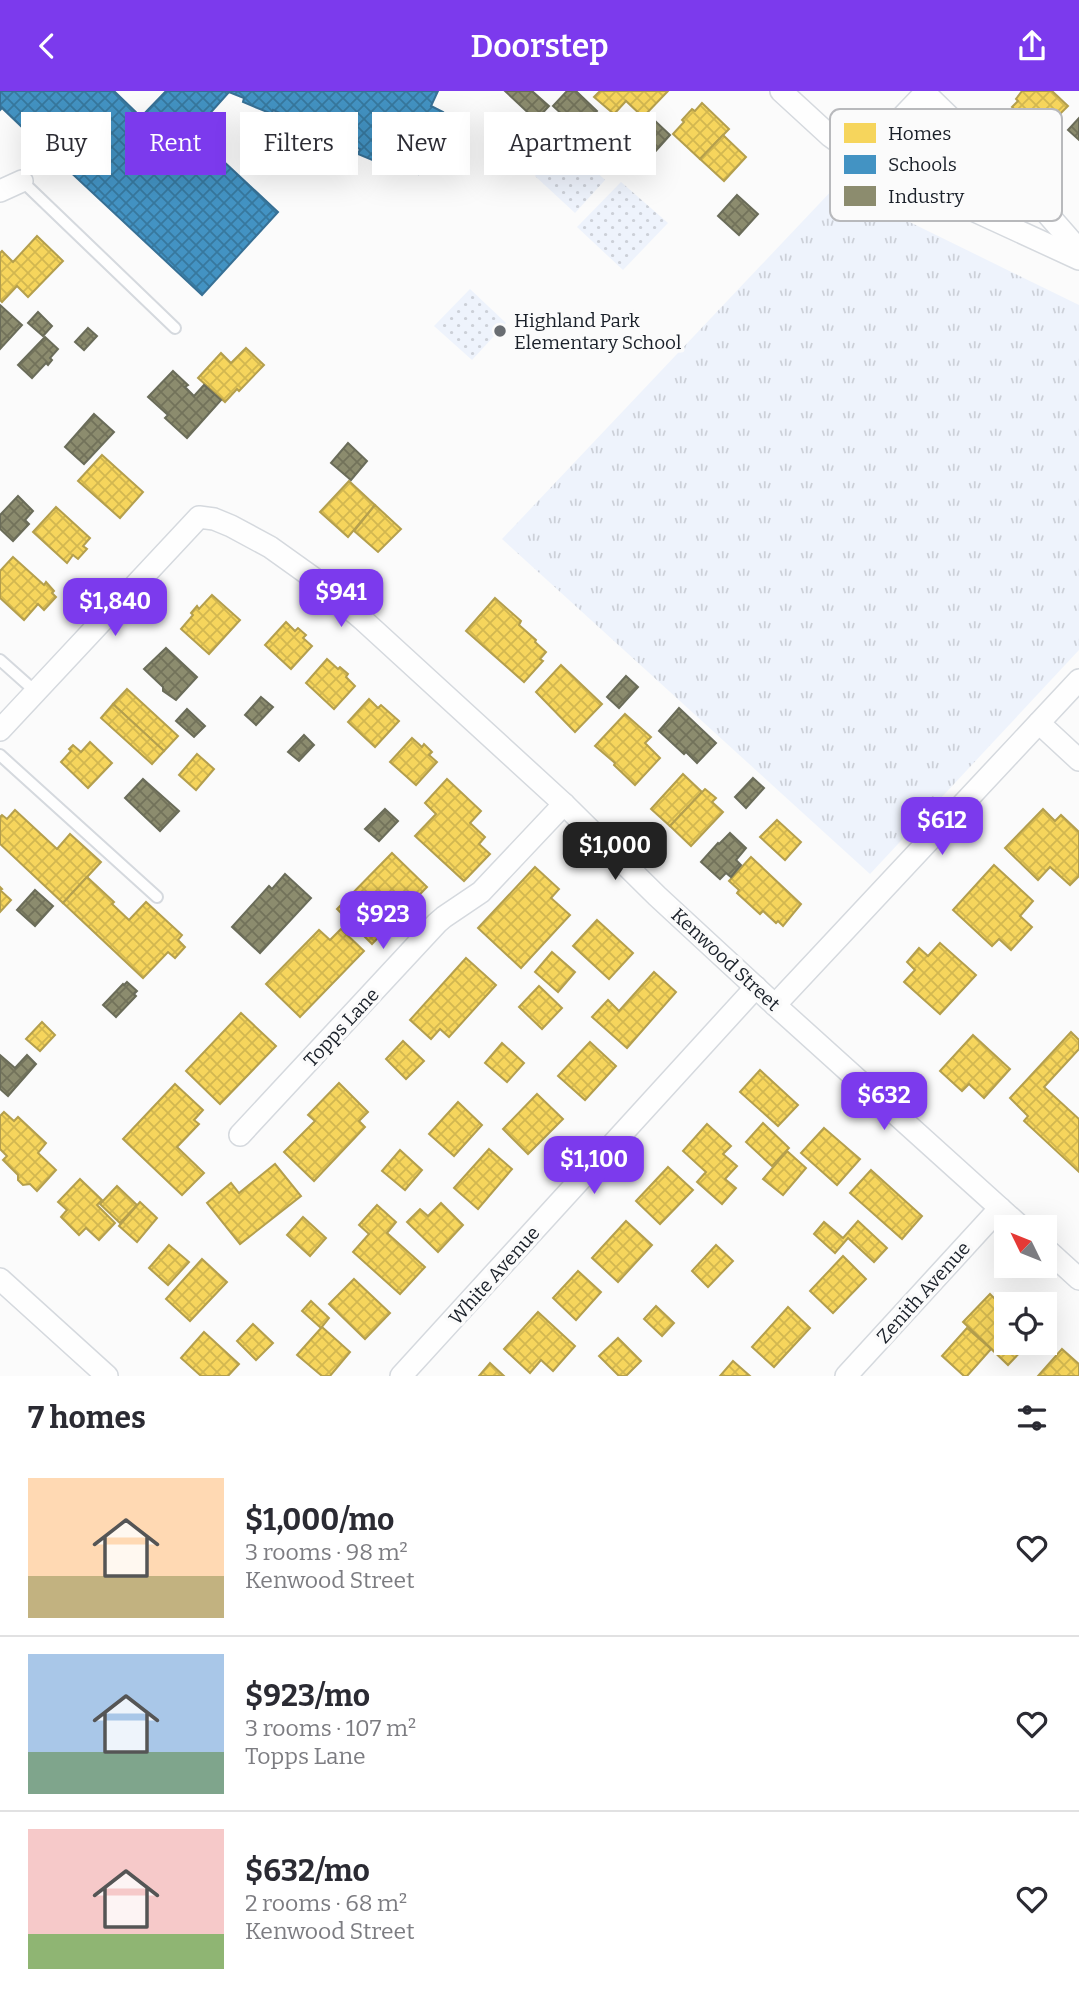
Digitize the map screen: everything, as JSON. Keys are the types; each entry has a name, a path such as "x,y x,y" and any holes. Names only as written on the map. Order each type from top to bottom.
{"street":[{"path":"781,91 830,137"},
{"path":"910,109 926,92 943,109"},
{"path":"0,191 22,181"},
{"path":"997,221 1079,259"},
{"path":"1054,221 1079,250"},
{"name":"Kenwood Street","path":"36,692 199,517 214,519 251,536 312,577 373,628 564,804 657,896 775,1006 1008,1215"},
{"path":"775,1006 1079,680"},
{"path":"0,730 36,692"},
{"path":"1039,723 1079,760"},
{"name":"Topps Lane","path":"240,1135 437,923 481,892 564,804"},
{"name":"White Avenue","path":"401,1376 756,987"},
{"name":"Zenith Avenue","path":"846,1376 1000,1208"},
{"path":"1057,1259 1079,1279"},
{"path":"0,1279 107,1376"}],"lane":[{"path":"22,181 175,328"},
{"path":"0,660 36,692"},
{"path":"0,755 157,897"}],"green space":[{"path":"600,175 605,180 575,213 535,176"},
{"path":"621,182 668,223 623,270 577,227"},
{"path":"830,192 830,221 907,221 1079,305 1079,650 870,874 502,539"},
{"path":"470,289 506,323 472,360 434,326"}],"building: Homes":[{"path":"600,91 668,91 648,112 638,112 626,101 616,112 612,112 594,97"},
{"path":"1022,91 1052,91 1068,106 1062,112 1062,109 1014,109 1012,107 1018,101 1016,99"},
{"path":"702,103 729,129 700,159 673,134 692,109 695,111"},
{"path":"723,135 746,157 724,181 700,159"},
{"path":"37,236 63,261 28,297 17,286 2,302 0,253 2,251 13,262"},
{"path":"246,348 264,365 225,402 198,378 221,353 231,363"},
{"path":"102,455 143,492 120,518 78,481"},
{"path":"349,481 375,505 348,537 320,512"},
{"path":"375,505 401,529 378,552 354,531"},
{"path":"56,507 90,538 83,546 87,549 78,559 73,555 67,563 33,532"},
{"path":"13,557 44,585 46,582 56,597 44,610 38,604 24,620 0,598 0,571"},
{"path":"212,595 240,620 209,654 181,629 197,606 199,609"},
{"path":"495,598 521,621 519,625 546,652 540,659 543,661 524,682 466,631"},
{"path":"286,622 295,631 298,628 306,635 303,638 312,646 291,669 265,645"},
{"path":"327,659 348,674 346,677 355,686 334,709 306,683"},
{"path":"561,665 602,704 575,732 536,692"},
{"path":"127,689 178,736 164,751 113,704"},
{"path":"369,699 378,708 381,705 399,721 375,747 348,722"},
{"path":"113,704 164,751 152,764 101,718"},
{"path":"625,714 651,737 645,743 660,758 635,785 595,746"},
{"path":"412,738 422,747 424,744 432,752 429,755 437,762 416,785 390,762"},
{"path":"90,742 112,763 88,788 61,762 73,745 81,752"},
{"path":"197,754 214,769 196,790 179,775"},
{"path":"683,774 702,792 670,826 651,809"},
{"path":"447,779 481,811 470,823 485,837 479,844 490,854 464,881 415,836 436,814 425,803"},
{"path":"705,789 716,798 712,802 723,812 691,846 670,826"},
{"path":"1043,809 1055,821 1061,815 1079,832 1079,876 1070,885 1050,867 1038,880 1005,848"},
{"path":"15,810 57,849 70,834 101,862 63,903 0,844 0,817 2,815 7,819"},
{"path":"777,820 801,842 785,860 760,837"},
{"path":"392,853 427,887 372,944 337,909"},
{"path":"751,857 801,904 783,926 763,911 760,914 737,893 739,890 729,881"},
{"path":"994,865 1033,901 1020,916 1032,927 1011,950 999,939 992,946 953,910"},
{"path":"535,867 559,889 551,898 570,915 521,968 478,928"},
{"path":"87,877 129,920 146,902 182,935 178,940 185,947 175,958 168,952 143,978 63,903"},
{"path":"0,890 11,900 0,912"},
{"path":"597,920 633,953 609,979 573,946"},
{"path":"341,929 364,951 300,1017 266,984 319,930 330,940"},
{"path":"940,943 976,975 940,1014 904,982 915,970 907,962 919,948 928,956"},
{"path":"552,952 575,972 558,992 535,972"},
{"path":"466,958 496,985 449,1037 440,1029 431,1039 410,1020"},
{"path":"654,972 676,992 627,1048 592,1017 608,1000 619,1011"},
{"path":"539,986 562,1008 542,1029 519,1007"},
{"path":"241,1013 276,1046 220,1104 186,1071"},
{"path":"42,1022 55,1035 40,1051 26,1039"},
{"path":"1071,1032 1079,1040 1079,1049 1044,1087 1079,1119 1079,1172 1024,1121 1028,1116 1010,1098"},
{"path":"973,1035 1010,1069 984,1098 969,1084 962,1091 940,1071"},
{"path":"403,1041 424,1061 406,1079 386,1059"},
{"path":"590,1042 616,1066 585,1100 558,1076"},
{"path":"502,1043 524,1063 507,1082 485,1063"},
{"path":"760,1070 798,1105 778,1126 740,1092"},
{"path":"339,1083 368,1112 359,1121 365,1127 314,1181 284,1152 315,1121 308,1115"},
{"path":"175,1084 203,1110 194,1120 199,1124 177,1147 204,1173 182,1195 123,1139"},
{"path":"537,1094 563,1119 528,1154 503,1129"},
{"path":"458,1102 482,1125 454,1156 429,1134"},
{"path":"4,1112 14,1121 18,1117 46,1143 38,1153 56,1170 37,1191 30,1184 23,1185 18,1180 18,1175 3,1160 7,1156 0,1149 0,1116"},
{"path":"763,1123 789,1148 772,1166 746,1142"},
{"path":"707,1124 731,1146 723,1154 737,1166 725,1179 736,1188 722,1204 697,1182 706,1172 683,1151"},
{"path":"824,1128 860,1159 837,1185 801,1153"},
{"path":"489,1149 512,1169 478,1209 454,1188"},
{"path":"400,1150 422,1170 405,1190 382,1171"},
{"path":"787,1151 806,1168 783,1195 763,1179"},
{"path":"275,1164 301,1196 240,1244 207,1203 231,1183 239,1193"},
{"path":"668,1167 693,1190 660,1224 636,1201"},
{"path":"871,1170 922,1216 902,1239 850,1193"},
{"path":"80,1179 102,1200 97,1205 115,1223 99,1240 86,1228 79,1235 61,1217 67,1210 58,1202"},
{"path":"117,1186 137,1205 120,1223 100,1204"},
{"path":"140,1202 157,1218 137,1242 119,1226"},
{"path":"441,1203 463,1225 438,1252 407,1222 420,1209 428,1216"},
{"path":"377,1205 396,1222 387,1233 425,1267 400,1294 353,1252 369,1234 359,1225"},
{"path":"303,1217 326,1238 310,1256 287,1235"},
{"path":"626,1221 652,1245 618,1282 592,1258"},
{"path":"858,1221 887,1248 874,1262 848,1238 835,1253 814,1234 824,1222 843,1238"},
{"path":"169,1245 189,1262 168,1285 149,1268"},
{"path":"716,1245 733,1261 708,1287 692,1271"},
{"path":"843,1256 866,1279 833,1313 810,1291"},
{"path":"202,1259 227,1282 190,1321 166,1299"},
{"path":"578,1271 601,1292 576,1320 553,1298"},
{"path":"354,1279 390,1313 365,1339 329,1304"},
{"path":"990,1294 994,1298 994,1352 963,1322"},
{"path":"311,1301 329,1318 321,1328 302,1311"},
{"path":"656,1306 674,1323 662,1336 644,1319"},
{"path":"788,1307 810,1328 774,1367 752,1347"},
{"path":"538,1312 575,1346 553,1371 541,1360 530,1373 504,1349"},
{"path":"253,1324 273,1343 256,1360 237,1341"},
{"path":"322,1327 350,1352 330,1376 322,1376 297,1355"},
{"path":"967,1328 991,1349 967,1376 964,1376 942,1356"},
{"path":"204,1332 239,1364 228,1376 201,1376 181,1358"},
{"path":"618,1338 641,1361 626,1376 619,1376 599,1356"},
{"path":"1062,1349 1079,1364 1079,1376 1038,1376"},
{"path":"998,1355 1018,1355 1008,1365"},
{"path":"733,1361 750,1376 720,1376"},
{"path":"490,1363 504,1376 479,1376"}],"building: Schools":[{"path":"0,91 114,91 136,112 125,112 125,175 226,175 226,164 278,212 202,295 74,175 111,175 111,112 21,112 21,126 2,108 0,110"},
{"path":"166,91 438,91 431,106 443,112 372,112 372,160 358,154 358,112 267,112 243,102 244,98 229,92 211,112 146,112"}],"building: Industry":[{"path":"505,91 532,91 549,106 543,112 527,112"},
{"path":"567,91 576,91 597,111 560,112 553,106"},
{"path":"1079,118 1079,140 1068,130"},
{"path":"656,122 670,135 656,151"},
{"path":"737,195 758,214 739,235 718,216"},
{"path":"0,305 22,325 0,349"},
{"path":"38,312 52,326 43,336 28,323"},
{"path":"88,328 97,336 84,350 75,342"},
{"path":"45,337 58,349 48,365 46,363 32,378 18,365"},
{"path":"173,371 188,385 185,387 194,396 204,385 221,400 187,438 165,418 168,415 148,397"},
{"path":"94,414 114,432 84,464 65,447"},
{"path":"348,443 367,461 351,480 331,463"},
{"path":"18,496 33,511 25,520 29,524 13,541 0,529 0,515"},
{"path":"166,648 197,677 176,700 163,691 163,687 144,669"},
{"path":"626,676 638,687 619,708 607,697"},
{"path":"261,697 273,707 256,725 245,715"},
{"path":"679,708 716,743 697,763 659,731"},
{"path":"187,709 205,726 194,737 176,721"},
{"path":"304,735 314,745 299,761 288,752"},
{"path":"753,778 764,788 746,808 735,797"},
{"path":"143,779 179,811 160,831 125,798"},
{"path":"385,809 398,821 379,841 365,829"},
{"path":"730,833 746,848 736,860 741,865 731,877 726,873 720,879 701,862"},
{"path":"285,874 311,898 260,953 232,927 269,886 272,889"},
{"path":"35,890 53,906 35,926 17,910"},
{"path":"127,982 137,991 134,994 136,996 116,1017 103,1005"},
{"path":"0,1055 15,1068 27,1055 36,1064 8,1096 0,1089"}],"place":[{"name":"Highland Park Elementary School","path":"500,331"}]}
